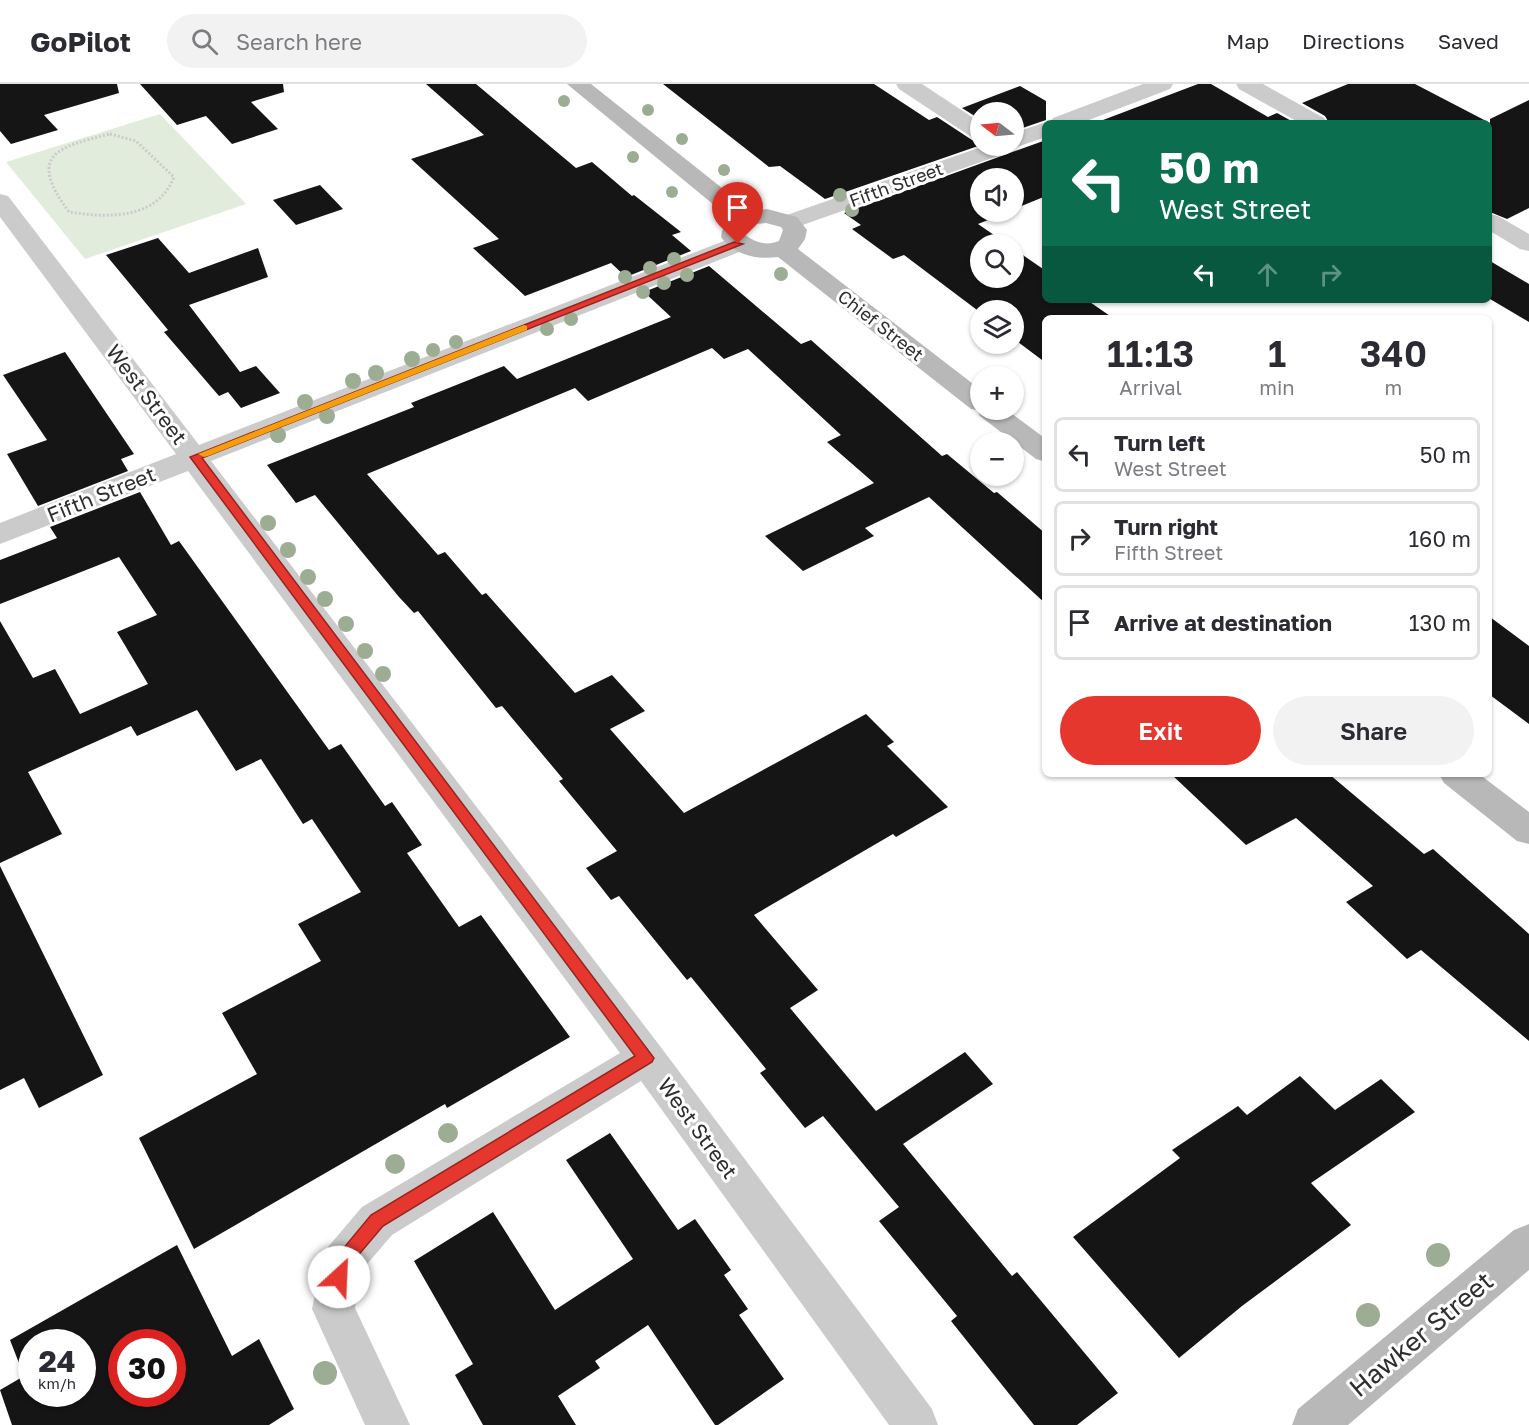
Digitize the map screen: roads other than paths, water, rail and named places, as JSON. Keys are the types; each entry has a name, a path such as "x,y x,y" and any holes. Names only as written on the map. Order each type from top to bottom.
{"street":[{"path":"578,84 742,232 749,249 762,251 782,248 791,243 795,236 795,230 789,222 767,216 742,232"},
{"path":"908,84 970,126"},
{"path":"1069,120 1162,84"},
{"path":"1247,84 1311,120"},
{"name":"Fifth Street","path":"1024,138 1042,131"},
{"name":"Fifth Street","path":"789,222 974,156"},
{"name":"West Street","path":"0,201 646,1058 916,1425"},
{"path":"1492,222 1529,244"},
{"name":"Fifth Street","path":"0,534 195,457 742,232"},
{"name":"Chief Street","path":"782,248 970,394"},
{"path":"1003,420 1042,450"},
{"path":"1460,777 1529,831"},
{"path":"388,1425 333,1309 343,1261 377,1221 646,1058"},
{"name":"Hawker Street","path":"1314,1425 1529,1244"}]}
